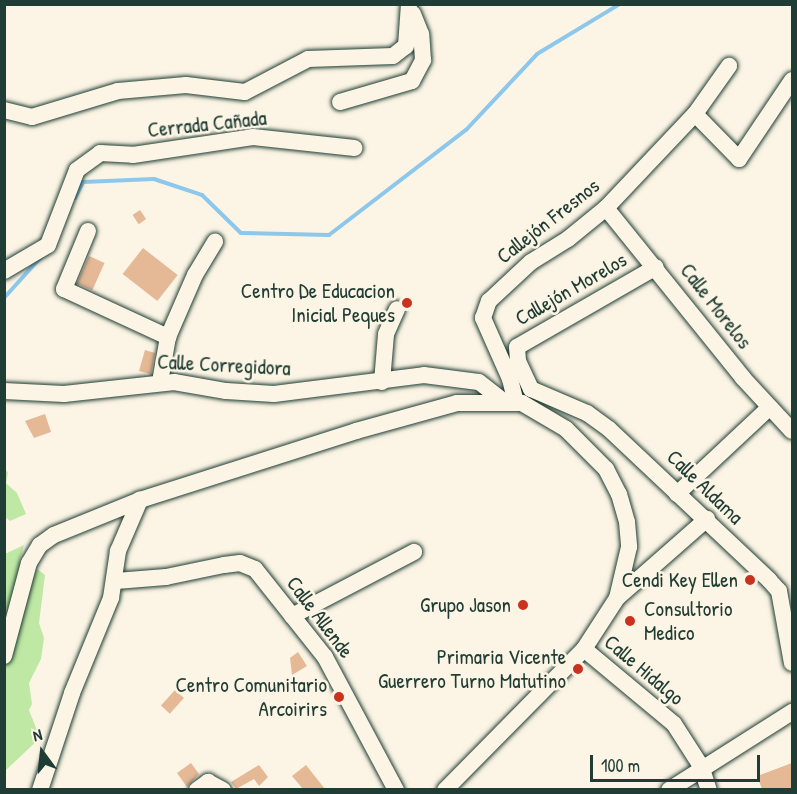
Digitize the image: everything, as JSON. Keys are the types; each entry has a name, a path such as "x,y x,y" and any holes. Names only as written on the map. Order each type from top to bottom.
{"street":[{"path":"4,110 32,117 100,95 186,85 245,92 308,59 393,56 406,46 409,6"},
{"path":"340,102 412,81 423,60 421,34 409,6"},
{"name":"Callejón Fresnos","path":"519,400 483,318 485,308 504,283 606,208 695,114 729,66"},
{"path":"695,114 739,159 792,80"},
{"name":"Cerrada Cañada","path":"4,271 48,245 77,170 100,153 133,155 253,137 354,148"},
{"name":"Calle Morelos","path":"606,208 769,408 792,430"},
{"path":"88,231 64,289 168,337"},
{"path":"160,382 168,337 195,275 215,242"},
{"name":"Callejón Morelos","path":"519,400 517,347 656,267"},
{"path":"382,382 386,334 397,309"},
{"name":"Calle Corregidora","path":"4,391 64,394 160,382 274,394 450,376 479,382 519,400"},
{"path":"4,656 28,563 40,545 87,519 140,501 420,413 458,404 519,400 566,429 606,469 619,494 628,547 617,598"},
{"name":"Calle Aldama","path":"519,400 587,413 633,449 677,494 785,588 792,663"},
{"path":"677,494 769,408"},
{"path":"40,789 72,693 116,581 118,551 140,501"},
{"path":"445,789 584,649 617,598 706,519"},
{"path":"292,616 414,552"},
{"name":"Calle Allende","path":"116,581 166,577 224,564 240,564 255,569 325,657 396,789"},
{"name":"Calle Hidalgo","path":"584,649 655,705 674,724 701,766 709,789"},
{"path":"669,789 701,766 792,712"},
{"path":"197,789 208,782 223,789"}],"green space":[{"path":"4,467 8,473 6,483 17,493 26,514 10,521 5,517"},
{"path":"24,545 20,560 24,578 37,569 45,575 39,623 44,638 41,659 29,683 32,704 29,710 40,738 5,771 5,554"}],"building":[{"path":"140,210 146,219 139,224 133,215"},
{"path":"143,248 178,275 157,301 123,274"},
{"path":"89,256 105,263 92,290 77,283"},
{"path":"145,350 155,353 151,374 139,371"},
{"path":"45,414 51,432 34,438 25,421"},
{"path":"298,652 307,666 292,675 290,658"},
{"path":"175,690 184,698 170,714 161,706"},
{"path":"191,763 199,774 187,787 177,773"},
{"path":"792,763 792,789 762,789 757,776"},
{"path":"259,765 268,777 259,786 254,779 236,789 231,782"},
{"path":"306,765 325,789 303,789 292,776"}],"waterway":[{"path":"75,198 83,182 154,179 202,195 241,233 329,235 466,130 537,54 620,4"},
{"path":"4,298 42,256"}],"place":[{"name":"Centro De Educacion Inicial Peques","path":"407,303"},
{"name":"Cendi Key Ellen","path":"750,580"},
{"name":"Grupo Jason","path":"523,605"},
{"name":"Consultorio Medico","path":"630,621"},
{"name":"Primaria Vicente Guerrero Turno Matutino","path":"578,669"},
{"name":"Centro Comunitario Arcoirirs","path":"339,697"}]}
